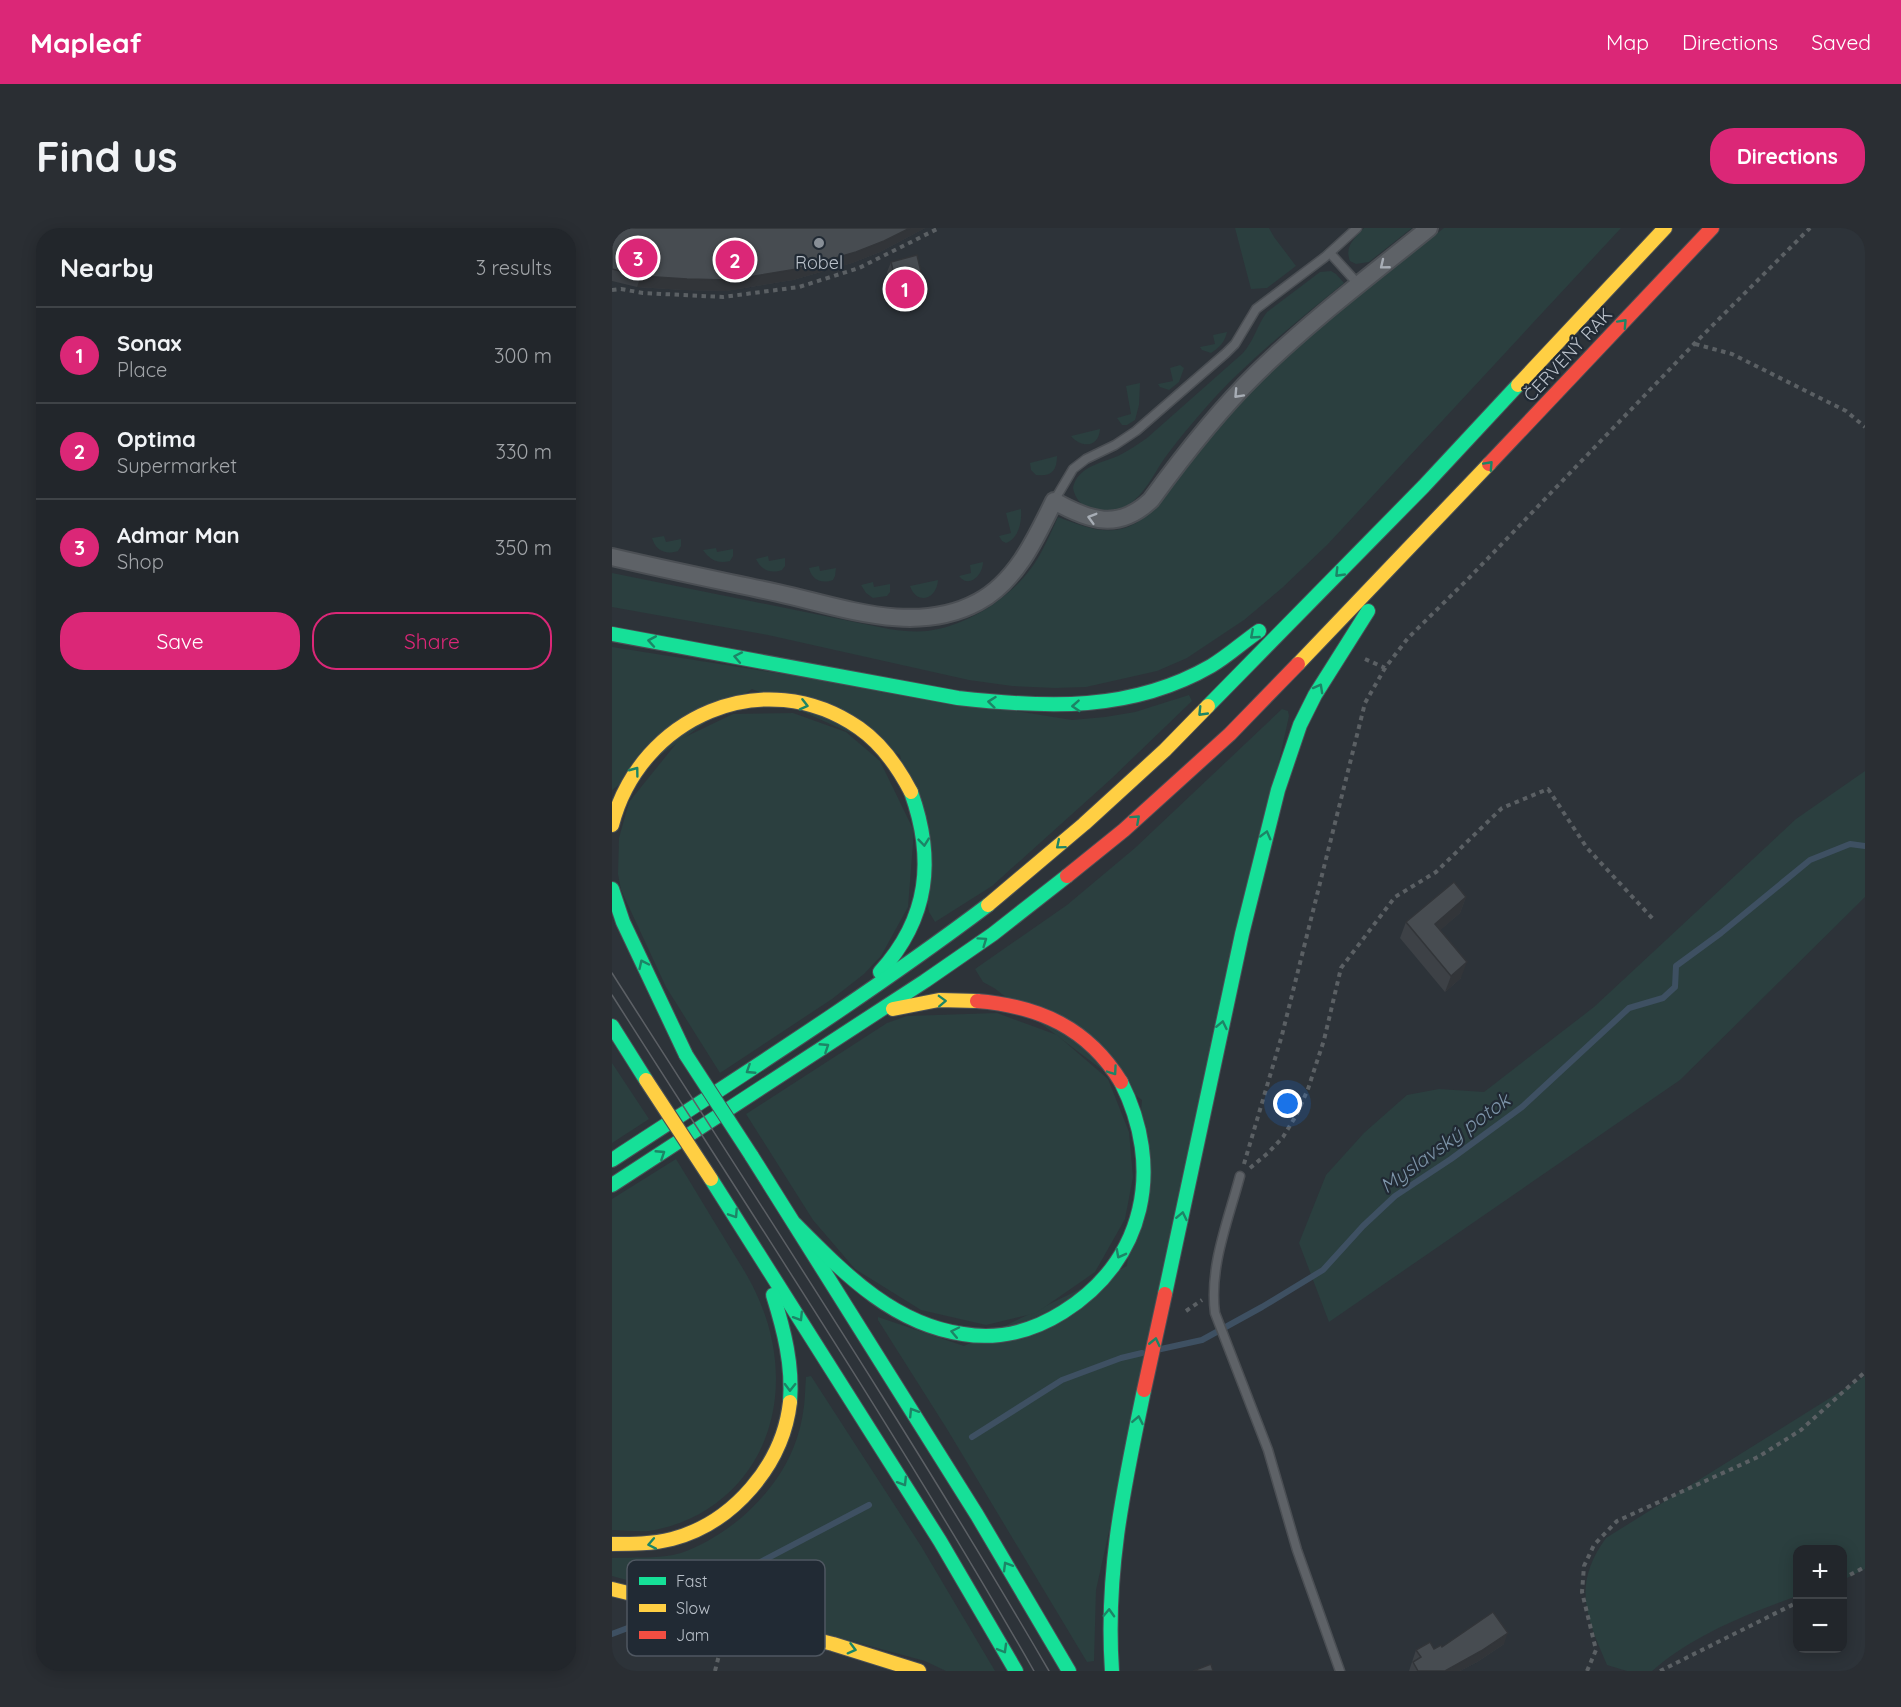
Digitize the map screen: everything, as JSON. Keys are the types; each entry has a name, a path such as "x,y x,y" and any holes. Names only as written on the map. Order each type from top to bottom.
{"highway":[{"name":"ČERVENÝ RAK","path":"1424,486 1665,228"},
{"name":"ČERVENÝ RAK","path":"1449,507 1712,228"},
{"path":"1310,582 1337,556 1424,486"},
{"path":"612,1160 835,1015 993,901 1084,824 1165,750 1424,486"},
{"path":"1112,1671 1109,1620 1111,1572 1120,1508 1242,934 1286,764 1300,724 1343,648 1377,599 1449,507"},
{"path":"612,1185 848,1032 993,934 1060,882 1124,830 1230,734 1449,507"},
{"path":"612,634 927,692 983,701 1051,707 1085,706 1120,700 1169,687 1222,660 1270,621"},
{"path":"612,825 617,805 631,776 660,742 697,715 737,701 782,700 822,710 853,725 883,748 904,778 921,817 926,864 923,887 913,926 905,941 874,979 835,1015"},
{"path":"612,889 623,922 686,1055"},
{"path":"624,958 795,1224 977,1515 1069,1671"},
{"path":"795,1224 845,1273 882,1302 903,1314 940,1329 968,1335 990,1336 1037,1326 1079,1301 1098,1285 1115,1264 1135,1224 1142,1202 1145,1178 1142,1133 1135,1109 1112,1067 1072,1027 1052,1017 1012,1005 956,1001 902,1006 848,1032"},
{"path":"612,1026 757,1249 940,1541 1016,1671"},
{"path":"612,1038 646,1080"},
{"path":"612,1544 642,1546 658,1543 705,1526 736,1504 749,1491 778,1446 789,1407 790,1374 784,1330 757,1249"},
{"path":"612,1589 627,1593"},
{"path":"825,1643 866,1653 919,1671"}],"street":[{"path":"612,557 857,612 928,618 967,608 994,591 1018,565 1037,536 1054,501 1081,514 1109,521 1132,515 1142,509 1151,501 1199,437 1257,373 1429,228"}],"lane":[{"path":"1054,501 1073,469 1086,459 1115,445 1136,431 1226,353 1238,339 1249,318 1264,302 1330,253 1357,228"},
{"path":"1330,253 1359,285"},
{"path":"1240,1176 1216,1263 1213,1293 1215,1313 1268,1450 1297,1550 1340,1671"}],"path":[{"path":"612,290 723,297 799,286 859,268 939,228"},
{"path":"1240,1176 1282,1035 1365,703 1384,668 1408,638 1810,228"},
{"path":"1695,344 1732,354 1846,411 1865,427"},
{"path":"1343,648 1384,668"},
{"path":"1240,1176 1268,1153 1297,1114 1321,1050 1341,968 1355,948 1395,897 1436,872 1502,808 1548,789 1587,848 1653,919"},
{"path":"1587,1671 1596,1650 1582,1592 1584,1566 1594,1545 1617,1521 1758,1457 1792,1435 1865,1372"},
{"path":"1847,1576 1865,1567"},
{"path":"1660,1671 1793,1604"},
{"path":"715,1671 719,1656"}],"green space":[{"path":"1235,228 1269,228 1296,266 1267,288 1251,289"},
{"path":"1364,228 1412,228 1369,262 1356,264 1350,261 1348,251 1351,243"},
{"path":"1444,228 1621,228 1328,544 1244,620 1187,658 1157,671 1086,687 1012,686 969,680 768,635 612,607 612,573 889,629 927,631 972,617 999,600 1023,579 1040,555 1058,517 1087,527 1107,530 1126,527 1143,518 1155,506 1209,436 1262,378 1312,332"},
{"path":"1331,271 1344,283 1263,351 1217,395 1176,443 1134,501 1121,509 1104,512 1087,508 1081,503 1073,488 1079,475 1091,467 1122,454 1147,438 1243,353 1267,312 1320,272"},
{"path":"1227,332 1225,339 1211,353 1200,347 1215,344 1213,335"},
{"path":"1180,365 1184,368 1179,382 1169,390 1160,387 1158,384 1173,381 1170,368"},
{"path":"1140,383 1139,405 1135,420 1122,425 1117,418 1131,414 1126,386"},
{"path":"1100,429 1097,440 1089,444 1080,443 1071,436"},
{"path":"1057,456 1056,466 1049,474 1036,475 1031,470 1030,463"},
{"path":"1021,509 1017,533 1010,541 1006,543 1002,541 999,536 1011,533 1006,513"},
{"path":"664,536 666,542 681,539 678,551 666,552 656,546 652,538"},
{"path":"716,548 717,552 733,549 730,561 715,560 703,550"},
{"path":"768,556 769,561 785,558 785,566 782,570 774,572 767,570 756,559"},
{"path":"983,562 981,572 975,579 967,581 959,576 971,573 970,565"},
{"path":"819,566 820,571 836,568 833,580 821,581 815,578 809,568"},
{"path":"938,580 934,592 926,598 917,596 910,586"},
{"path":"873,582 874,587 890,584 890,592 887,596 873,598 866,593 861,585"},
{"path":"612,647 1072,720 1135,712 1189,695 1192,701 1111,779 992,886 935,922 929,912 900,755 752,689 612,790"},
{"path":"1282,709 1288,711 1289,716 1096,1590 1094,1661 1087,1662 878,1317 964,1346 1127,1266 1142,1100 983,982 975,969 1067,905 1135,848"},
{"path":"793,713 846,732 880,761 914,831 908,907 881,956 864,974 832,999 720,1073 666,987 621,890 618,874 619,838 629,802 679,740 733,714"},
{"path":"1865,771 1865,897 1680,1080 1329,1322 1299,1243 1326,1175 1364,1133 1407,1095 1439,1089 1484,1092 1594,1007 1796,819"},
{"path":"997,1013 1057,1035 1108,1079 1129,1132 1133,1177 1125,1219 1095,1272 1036,1313 986,1325 921,1310 855,1269 813,1220 746,1114 887,1023 907,1016"},
{"path":"612,1063 649,1119 612,1143"},
{"path":"676,1159 746,1273 765,1316 772,1341 775,1366 776,1390 772,1415 765,1439 754,1461 730,1492 709,1508 675,1525 649,1531 612,1530 612,1199"},
{"path":"811,1376 921,1546 995,1671 946,1671 925,1661 825,1634 825,1560 627,1560 627,1580 612,1576 612,1558 656,1557 681,1553 697,1547 720,1533 753,1507 781,1472 795,1444 804,1409 806,1377"},
{"path":"1865,1376 1865,1569 1847,1578 1847,1545 1793,1545 1793,1597 1740,1618 1703,1636 1652,1671 1627,1671 1607,1665 1588,1616 1586,1586 1589,1571 1595,1555 1606,1538"}],"building":[{"path":"612,228 910,228 856,252 797,269 730,280 641,276 612,269"},
{"path":"917,255 925,289 899,295 891,262"},
{"path":"1454,882 1466,897 1435,924 1467,962 1451,976 1406,922"},
{"path":"1493,1612 1508,1633 1445,1671 1418,1671 1413,1662 1421,1657 1416,1650 1430,1642 1434,1649 1441,1645 1442,1647"},
{"path":"1211,1664 1213,1671 1193,1671"}],"waterway":[{"name":"Myslavský potok","path":"1161,1349 1202,1340 1323,1270 1363,1226 1395,1196 1451,1159 1522,1107 1629,1008 1663,998 1675,987 1676,966 1721,933 1810,860 1850,844 1865,846"},
{"name":"Myslavský potok","path":"972,1437 1062,1380 1121,1358 1142,1353"},
{"name":"Myslavský potok","path":"764,1560 869,1505"},
{"name":"Myslavský potok","path":"612,1634 627,1628"}],"tram line":[{"path":"612,973 889,1407 1049,1671"},
{"path":"612,995 880,1415 1034,1671"}],"traffic: fast":[{"path":"1208,706 1424,486 1518,385"},
{"path":"1165,1294 1242,934 1278,790 1300,725 1315,695 1368,611"},
{"path":"612,634 958,698 1023,704 1056,704 1119,699 1150,692 1181,681 1211,666 1259,631"},
{"path":"880,972 909,931 918,909 923,887 925,864 923,841 919,817 911,792"},
{"path":"612,1185 925,981 993,934 1067,876"},
{"path":"612,889 623,922 686,1055"},
{"path":"612,1160 849,1004 988,905"},
{"path":"612,1026 646,1080"},
{"path":"686,1055 751,1155"},
{"path":"795,1224 870,1293 891,1307 937,1328 976,1336 1002,1335 1027,1329 1052,1319 1091,1291 1113,1266 1129,1239 1139,1209 1143,1178 1142,1146 1134,1114 1121,1082"},
{"path":"751,1155 977,1515 1069,1671"},
{"path":"711,1179 940,1541 1016,1671"},
{"path":"773,1295 787,1348 790,1402"},
{"path":"1112,1671 1111,1599 1114,1564 1123,1495 1144,1390"}],"traffic: slow":[{"path":"1518,385 1665,228"},
{"path":"1298,664 1489,464"},
{"path":"612,825 627,787 649,755 677,729 710,711 746,701 784,700 822,709 859,728 889,757 911,792"},
{"path":"988,905 1084,824 1165,750 1208,706"},
{"path":"893,1009 939,1000 977,1001"},
{"path":"646,1080 711,1179"},
{"path":"612,1544 650,1543 672,1539 715,1520 734,1505 766,1469 777,1448 790,1402"},
{"path":"612,1589 627,1593"},
{"path":"825,1642 919,1671"}],"traffic: jam":[{"path":"1489,464 1712,228"},
{"path":"1067,876 1124,830 1230,734 1298,664"},
{"path":"977,1001 1021,1008 1060,1023 1093,1047 1121,1082"},
{"path":"1144,1390 1165,1294"}],"place":[{"name":"Robel","path":"819,243"},
{"name":"Admar Man","path":"638,258"},
{"name":"Optima","path":"735,260"},
{"name":"Sonax","path":"905,289"}]}
